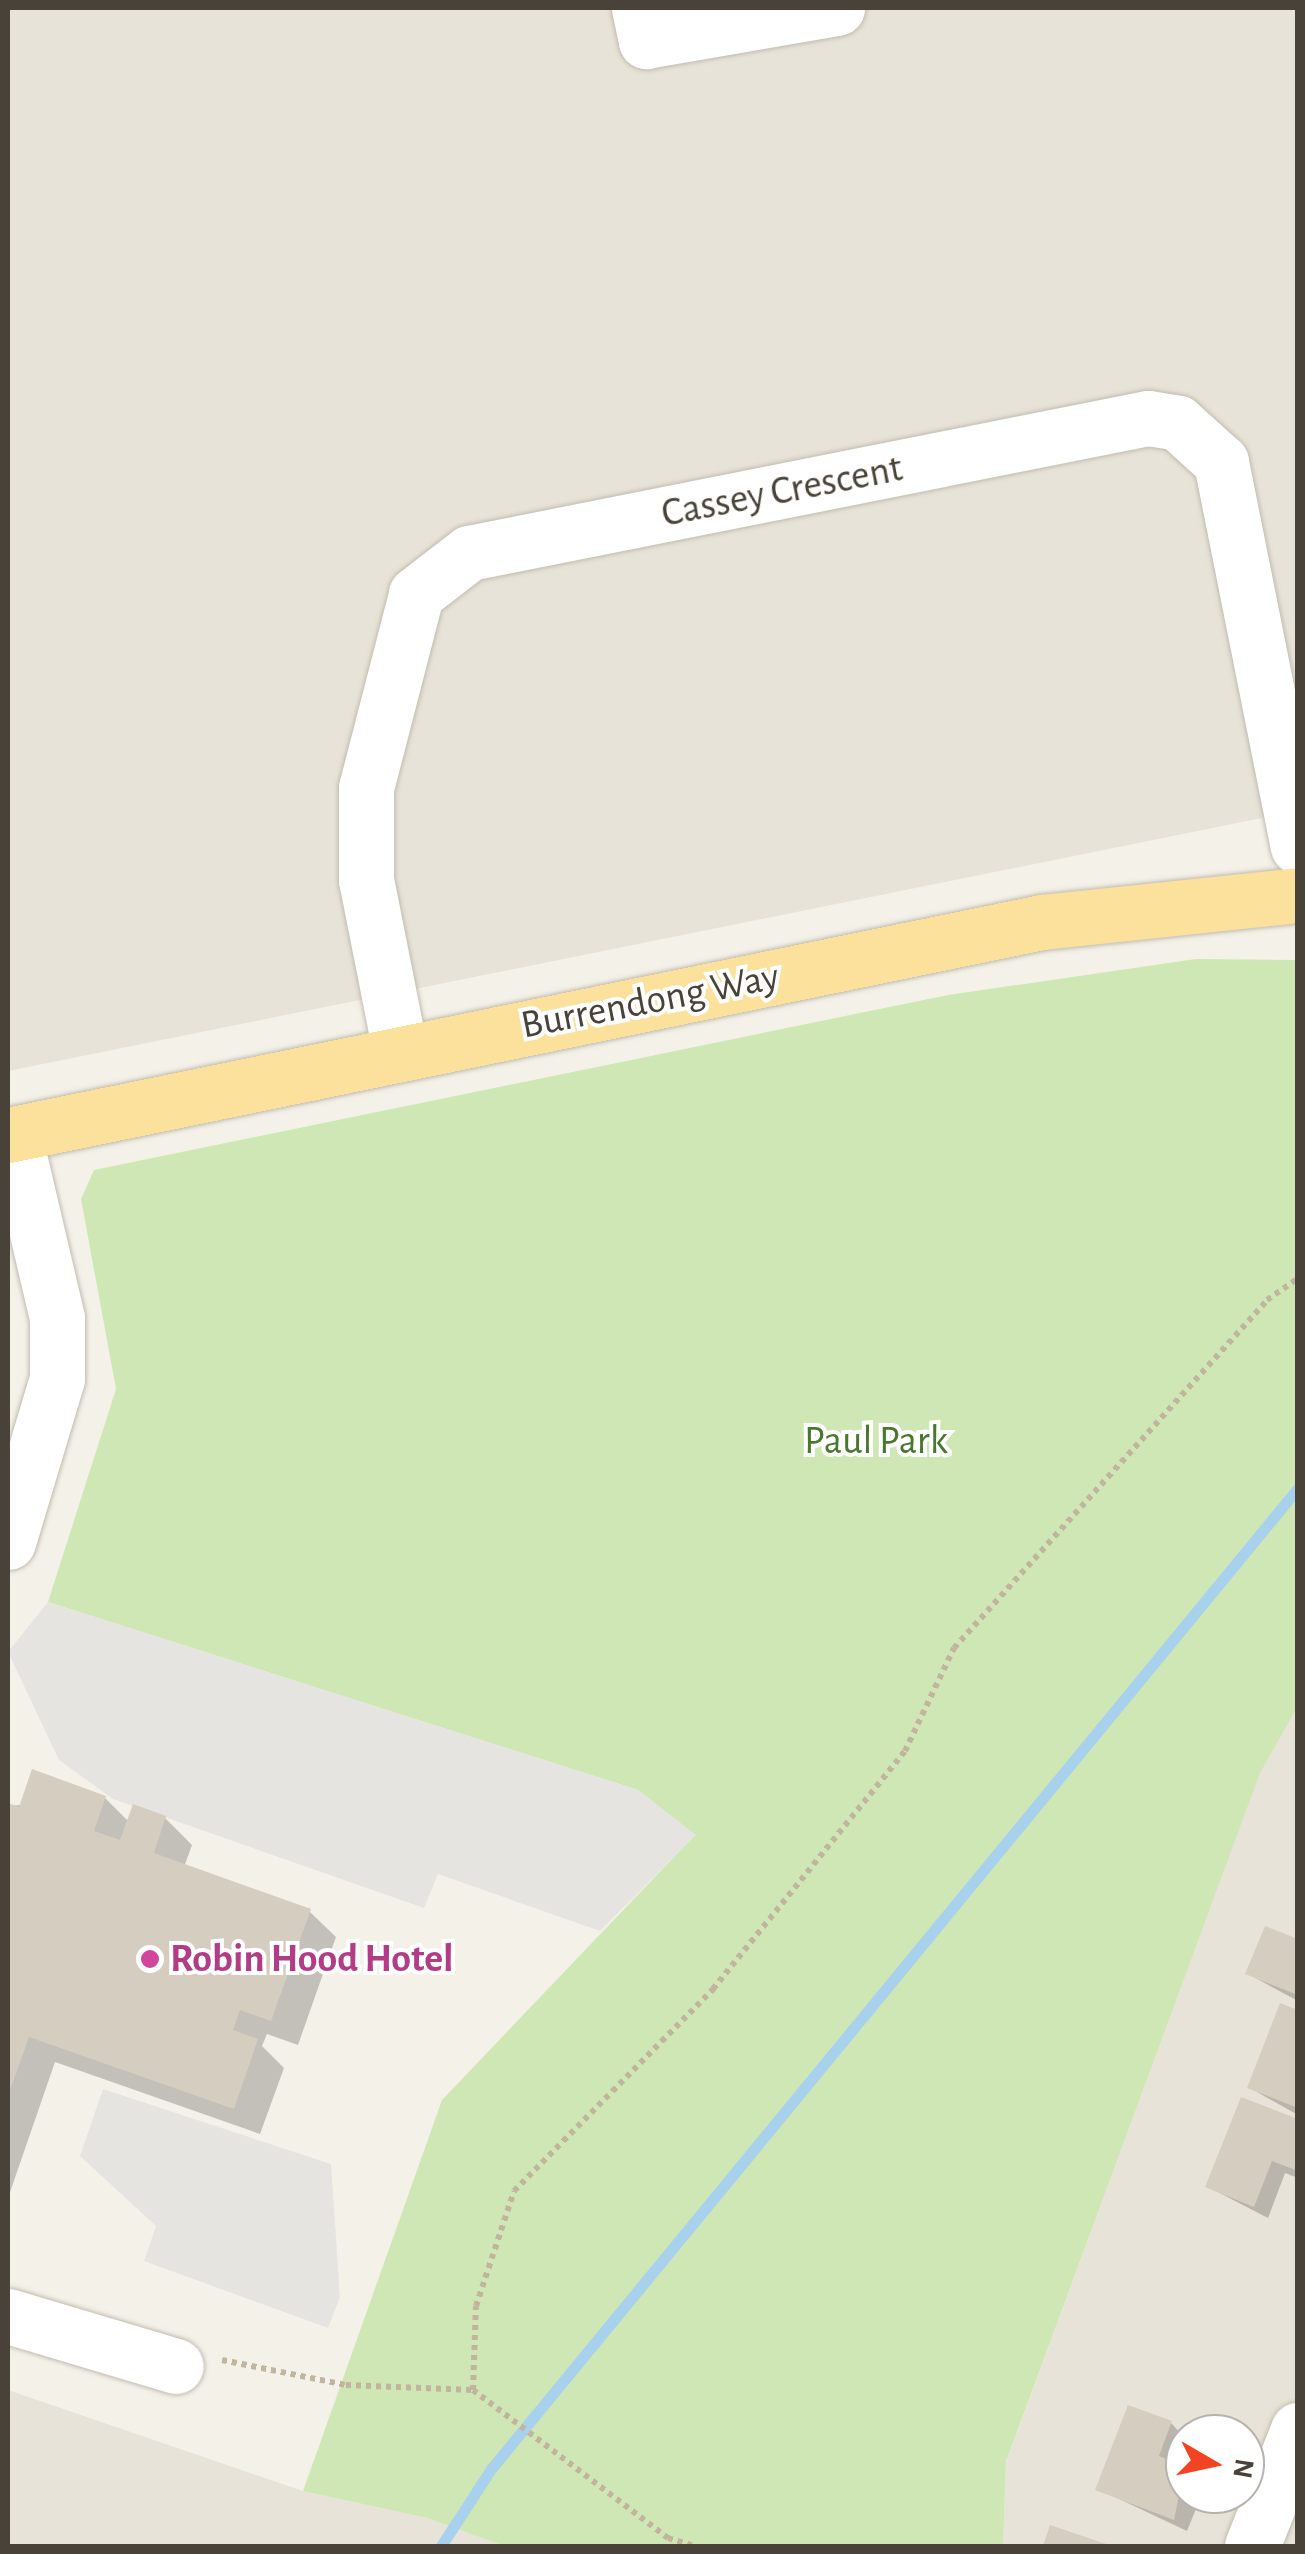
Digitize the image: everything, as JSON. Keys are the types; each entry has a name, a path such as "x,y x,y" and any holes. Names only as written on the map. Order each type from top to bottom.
{"main road":[{"name":"Burrendong Way","path":"11,1135 1042,922 1298,895"}],"street":[{"path":"639,8 646,41 837,8"},
{"name":"Cassey Crescent","path":"400,1052 366,880 366,788 416,594 469,553 1148,418 1178,423 1221,462 1298,846"},
{"path":"8,1542 58,1379 56,1318 11,1135"},
{"path":"8,2316 176,2366"},
{"path":"1252,2546 1298,2430"}],"path":[{"path":"473,2390 476,2306 514,2192 762,1930 906,1751 954,1648 1267,1300 1298,1278"},
{"path":"176,2366 236,2359 346,2385 473,2390 668,2538 695,2546"}],"shaded area":[{"path":"8,8 1297,8 1297,811 8,1071"},
{"path":"48,1602 638,1790 696,1835 600,1931 438,1874 424,1908 113,1799 59,1760 8,1652"},
{"path":"1297,1708 1297,2546 1003,2546 1006,2463 1260,1772"},
{"path":"103,2089 331,2164 340,2297 328,2328 144,2261 156,2226 80,2156"},
{"path":"8,2390 303,2491 427,2518 504,2546 8,2546"}],"green space":[{"name":"Paul Park","path":"1196,959 1297,960 1297,1708 1260,1773 1006,2462 1003,2546 504,2546 427,2518 303,2491 442,2100 695,1835 638,1790 48,1602 116,1389 81,1199 94,1170 948,995"}],"building":[{"name":"Robin Hood Hotel","path":"32,1769 106,1796 94,1831 120,1840 133,1804 166,1816 154,1853 311,1909 271,2021 240,2010 233,2030 258,2039 234,2109 29,2037 8,2096 8,1803 19,1807"},
{"path":"1265,1926 1298,1939 1298,1995 1245,1974"},
{"path":"1280,2003 1298,2010 1298,2108 1247,2088"},
{"path":"1241,2097 1298,2119 1298,2171 1272,2161 1254,2207 1205,2187"},
{"path":"1128,2405 1165,2418 1165,2440 1159,2456 1165,2459 1165,2514 1175,2514 1174,2520 1095,2490"},
{"path":"1050,2525 1112,2546 1043,2546"}],"waterway":[{"path":"441,2546 491,2469 1298,1488"}],"place":[{"name":"Robin Hood Hotel","path":"150,1959"}]}
